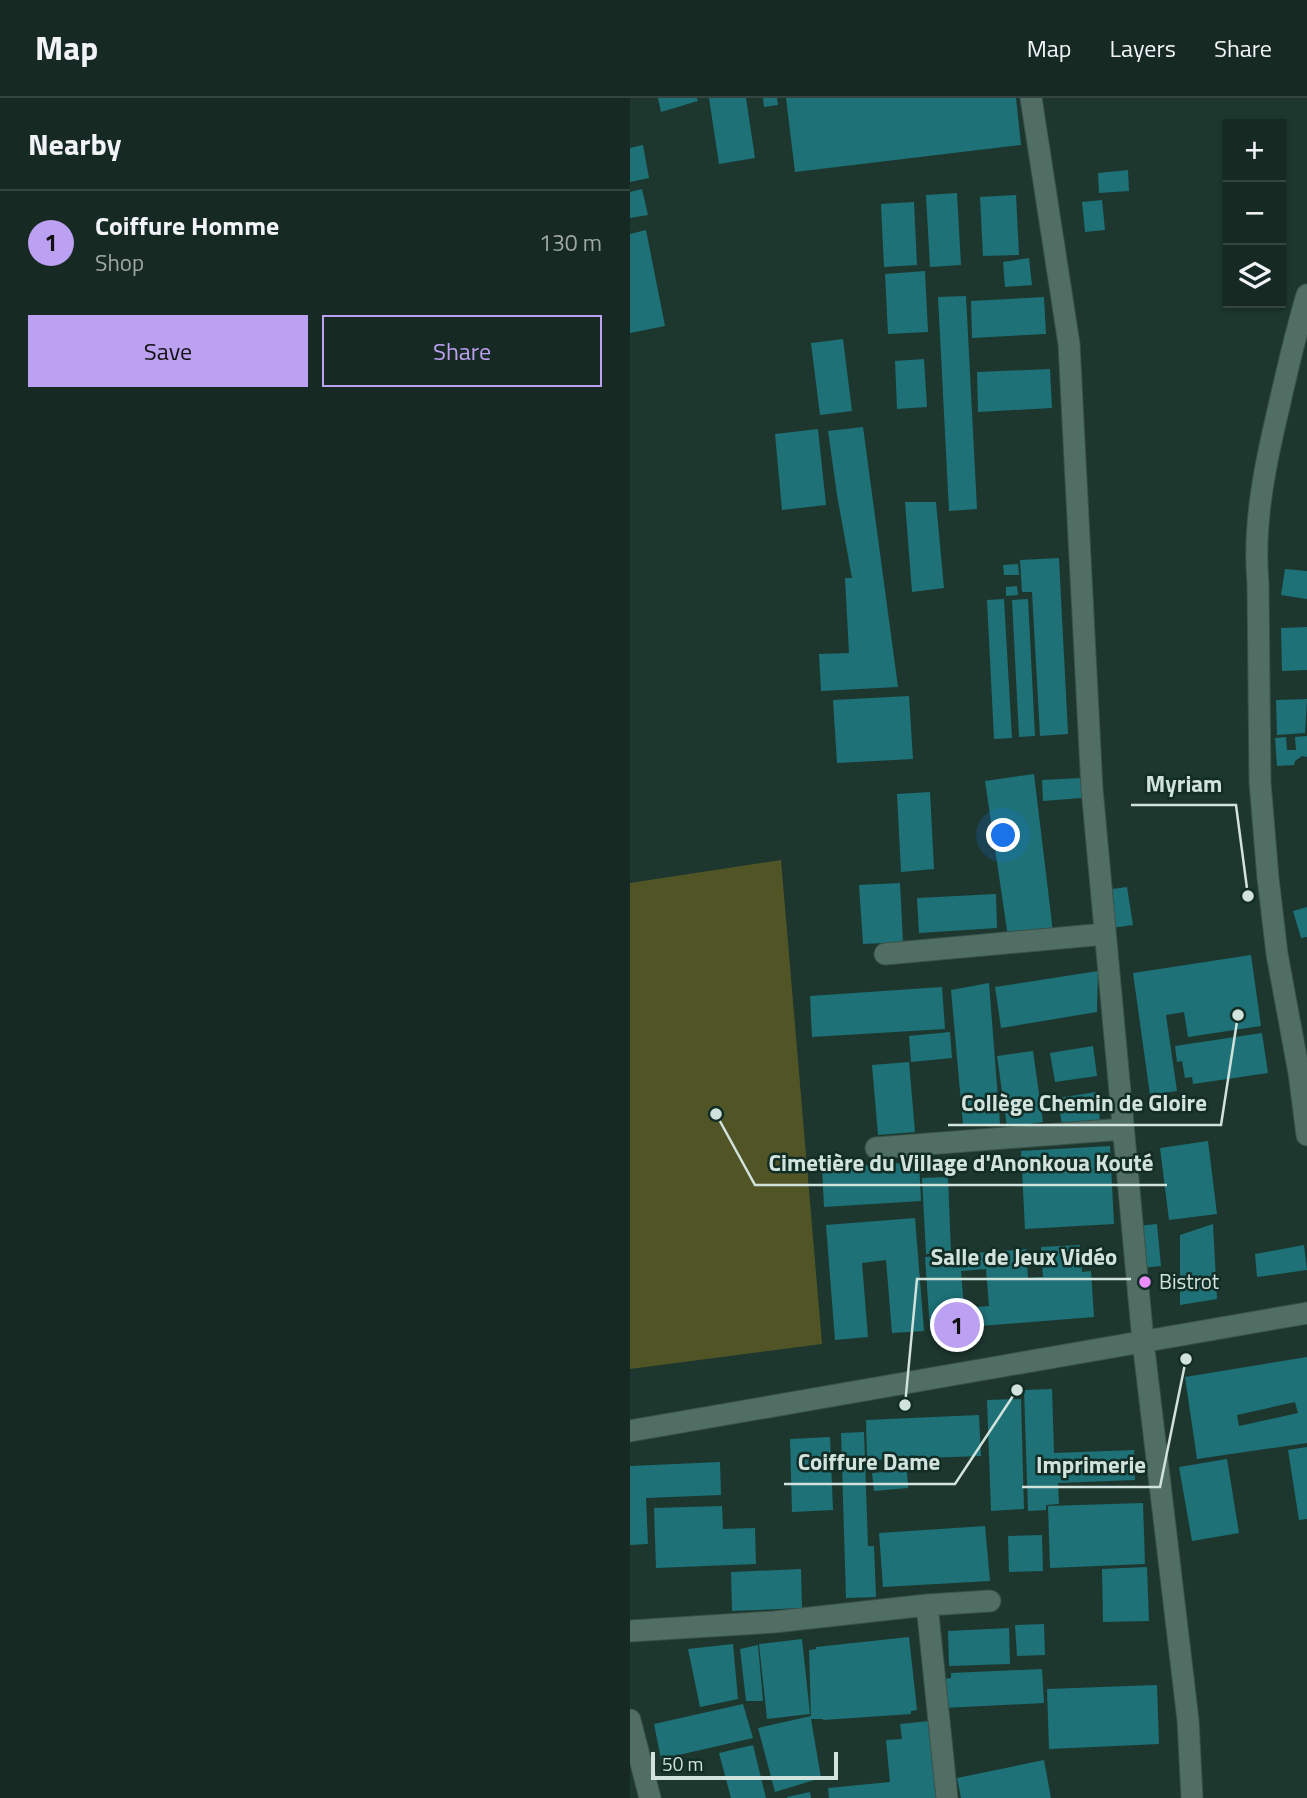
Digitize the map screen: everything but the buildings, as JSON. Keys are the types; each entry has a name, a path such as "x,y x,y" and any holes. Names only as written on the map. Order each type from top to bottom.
{"street":[{"path":"1031,98 1069,344 1092,789 1143,1341 1188,1720 1192,1798"},
{"path":"1307,295 1293,343 1264,471 1256,555 1260,782 1267,864 1278,954 1307,1135"},
{"path":"885,954 1105,934"},
{"path":"876,1148 1123,1129"},
{"path":"630,1432 1307,1312"},
{"path":"630,1631 775,1622 927,1605 990,1601"},
{"path":"927,1605 947,1798"},
{"path":"630,1720 650,1798"}],"green space":[{"path":"781,860 822,1344 630,1369 630,883"}],"place":[{"name":"Myriam","path":"1248,896"},
{"name":"Collège Chemin de Gloire","path":"1238,1015"},
{"name":"Cimetière du Village d'Anonkoua Kouté","path":"716,1114"},
{"name":"Bistrot","path":"1145,1282"},
{"name":"Coiffure Homme","path":"957,1325"},
{"name":"Imprimerie","path":"1186,1359"},
{"name":"Coiffure Dame","path":"1017,1390"},
{"name":"Salle de Jeux Vidéo","path":"905,1405"}]}
